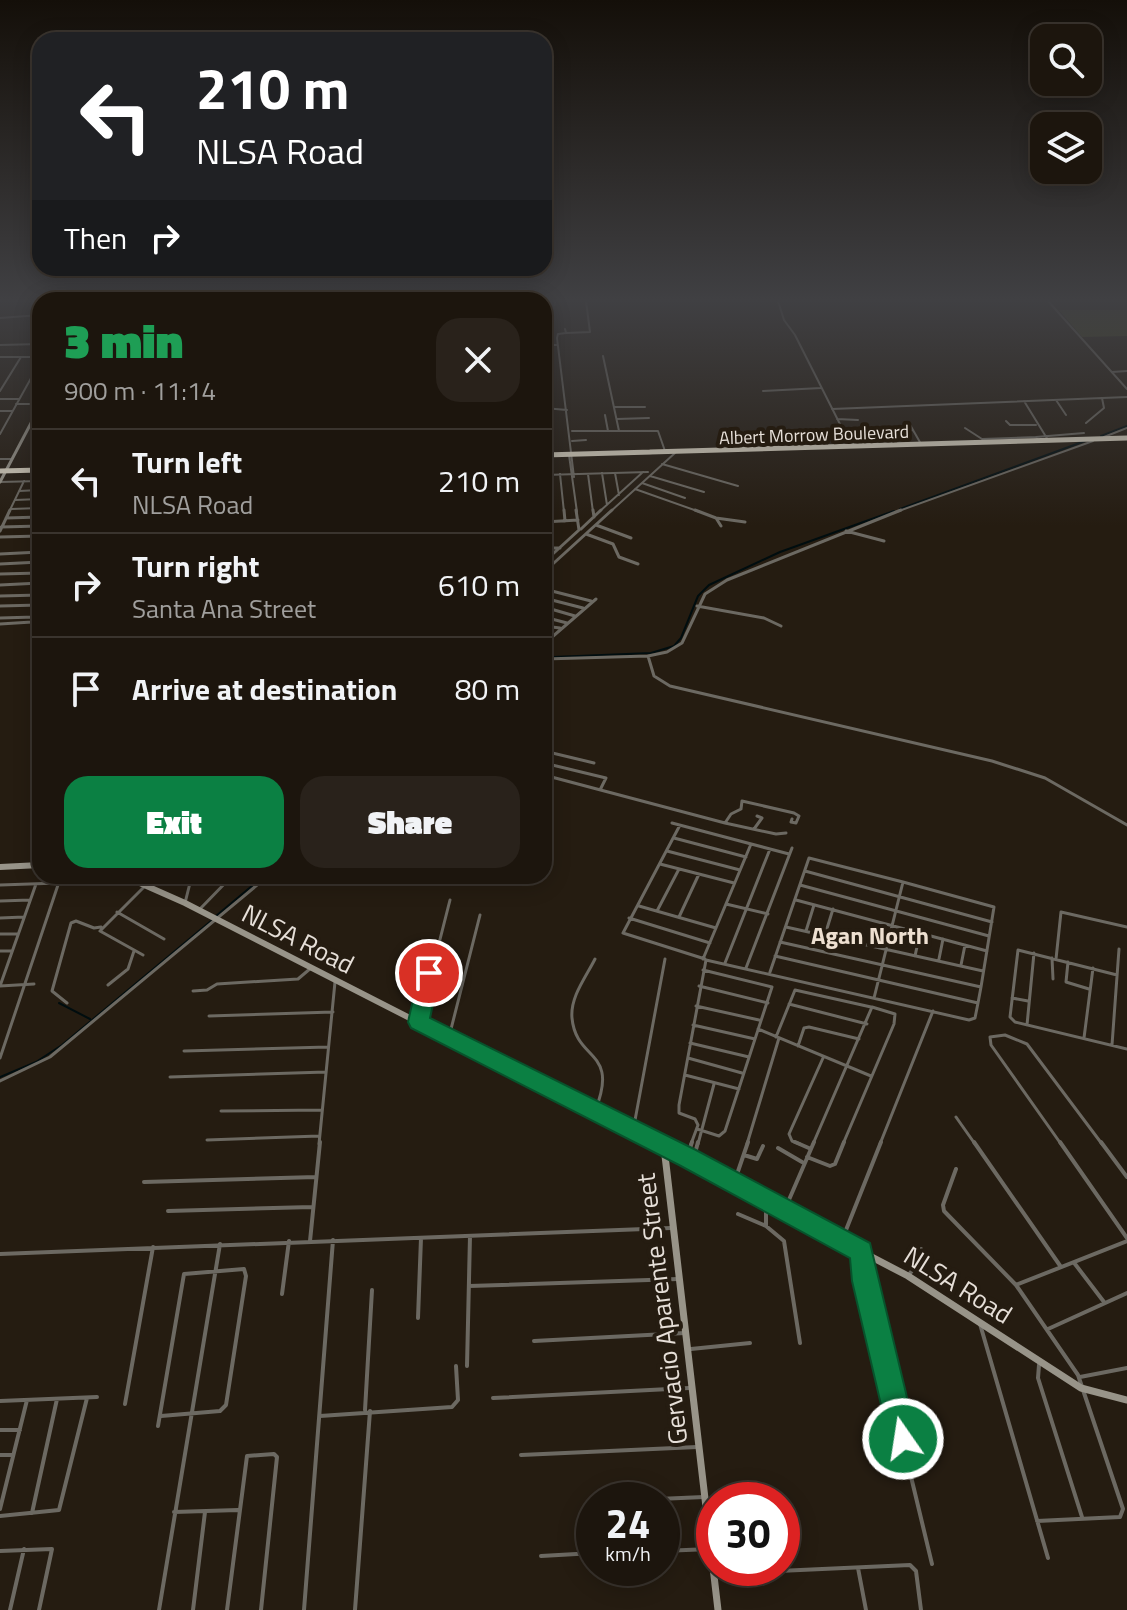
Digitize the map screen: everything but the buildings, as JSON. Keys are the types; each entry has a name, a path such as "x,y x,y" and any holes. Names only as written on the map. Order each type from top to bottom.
{"highway":[{"name":"Albert Morrow Boulevard","path":"666,454 1046,437 1127,438"},
{"name":"Albert Morrow Boulevard","path":"552,455 666,454 981,441"},
{"path":"3,471 32,470"}],"main road":[{"path":"0,482 3,471 13,459 32,422"},
{"path":"0,867 32,865"},
{"name":"NLSA Road","path":"141,884 199,910 690,1159 908,1276 1081,1388 1127,1400"},
{"name":"Gervacio Aparente Street","path":"664,1147 671,1228 693,1388 697,1447 704,1482"},
{"name":"Gervacio Aparente Street","path":"715,1586 718,1610"}],"street":[{"path":"0,434 32,376"},
{"path":"562,376 572,441 579,530"},
{"path":"607,376 619,431"},
{"path":"815,376 850,445"},
{"path":"763,391 821,388"},
{"path":"832,409 1127,397"},
{"path":"1086,423 1104,408 1102,398"},
{"path":"0,399 19,399"},
{"path":"1056,400 1066,415"},
{"path":"1024,401 1046,437 1084,433"},
{"path":"16,404 29,404"},
{"path":"614,407 645,407"},
{"path":"865,408 866,413"},
{"path":"552,409 567,410"},
{"path":"0,411 12,411"},
{"path":"605,415 608,431"},
{"path":"617,419 649,418"},
{"path":"837,419 858,420"},
{"path":"1006,421 1011,425 1038,425"},
{"path":"909,423 921,444"},
{"path":"589,425 591,431"},
{"path":"965,428 981,441"},
{"path":"552,659 648,656 667,652 682,643 697,606 710,589 766,561 1127,428"},
{"path":"903,441 896,431 913,430"},
{"path":"552,555 630,484 662,464 666,454 660,432 571,432"},
{"path":"572,441 586,440"},
{"path":"0,459 13,459"},
{"path":"662,464 738,486"},
{"path":"602,473 607,506"},
{"path":"615,473 619,495"},
{"path":"629,473 630,484"},
{"path":"552,565 642,483 647,473"},
{"path":"552,475 647,473 704,492"},
{"path":"560,474 565,521"},
{"path":"588,474 594,517"},
{"path":"24,481 1,529 32,527"},
{"path":"0,482 32,481"},
{"path":"642,483 685,498"},
{"path":"618,488 625,489"},
{"path":"635,489 716,518 745,522"},
{"path":"19,491 32,490"},
{"path":"15,500 32,499"},
{"path":"11,509 32,508"},
{"path":"593,510 602,510"},
{"path":"6,518 32,517"},
{"path":"716,518 721,526"},
{"path":"552,521 589,522"},
{"path":"596,525 631,538"},
{"path":"846,531 884,541"},
{"path":"586,534 613,544 619,557 638,564"},
{"path":"0,537 32,536"},
{"path":"552,548 561,548"},
{"path":"0,554 32,552"},
{"path":"0,564 32,562"},
{"path":"0,574 32,573"},
{"path":"0,585 32,583"},
{"path":"552,591 594,600 553,637"},
{"path":"0,596 32,595"},
{"path":"552,600 585,609"},
{"path":"0,606 32,606"},
{"path":"697,606 764,618 781,626"},
{"path":"552,609 576,616"},
{"path":"0,618 32,617"},
{"path":"552,619 568,623"},
{"path":"0,624 32,621"},
{"path":"552,627 562,628"},
{"path":"648,656 654,676 670,686 992,761 1045,778 1127,825"},
{"path":"552,753 594,763"},
{"path":"552,765 606,778 600,790"},
{"path":"582,785 590,774"},
{"path":"552,777 725,823 783,833"},
{"path":"725,823 731,814 741,809 742,801 799,816 796,823 791,822 792,819"},
{"path":"754,829 762,818 757,816"},
{"path":"672,823 790,854"},
{"path":"680,825 629,918 623,932 626,936 705,959 972,1020 978,1003 994,909 991,905 810,856 769,973"},
{"path":"674,838 746,857"},
{"path":"690,1159 697,1121 679,1110 699,986 710,943 751,844"},
{"path":"746,968 792,848"},
{"path":"725,963 770,849"},
{"path":"667,851 740,870"},
{"path":"660,864 735,883"},
{"path":"657,911 679,869"},
{"path":"805,871 992,922"},
{"path":"679,917 699,874"},
{"path":"874,998 903,882"},
{"path":"0,885 36,884 0,986 34,984"},
{"path":"0,1058 59,884"},
{"path":"185,903 190,884"},
{"path":"199,910 224,884"},
{"path":"0,1081 50,1057 258,884"},
{"path":"800,885 989,936"},
{"path":"67,1003 52,991 71,923 76,921 92,928 101,927 145,886"},
{"path":"0,901 30,900"},
{"path":"419,1022 450,900"},
{"path":"796,900 987,951"},
{"path":"726,904 768,914"},
{"path":"637,905 716,928"},
{"path":"806,931 814,905"},
{"path":"825,935 833,909"},
{"path":"117,912 164,939"},
{"path":"1053,979 1061,912 1127,927"},
{"path":"449,1037 480,915"},
{"path":"0,918 25,917"},
{"path":"629,918 710,943"},
{"path":"101,927 101,933 143,955"},
{"path":"786,927 983,971"},
{"path":"915,956 920,933"},
{"path":"0,934 18,934"},
{"path":"939,960 943,939"},
{"path":"780,942 981,987"},
{"path":"961,965 965,945"},
{"path":"1112,1045 1119,949"},
{"path":"0,951 12,951"},
{"path":"108,985 128,969 134,951"},
{"path":"1117,975 1017,951 1012,1021 1127,1049"},
{"path":"1027,1025 1034,953"},
{"path":"775,956 978,1003"},
{"path":"595,959 573,1004 572,1020 580,1039 603,1074 604,1087 595,1111"},
{"path":"633,1131 665,959"},
{"path":"1068,962 1066,982 1090,989"},
{"path":"0,968 6,968"},
{"path":"193,991 209,989 217,984 298,979 311,968"},
{"path":"1084,1038 1093,968"},
{"path":"697,1129 721,1136 772,988 770,984 703,970"},
{"path":"310,1241 336,980"},
{"path":"699,986 768,1003"},
{"path":"734,1183 795,990 872,1007 896,1017 835,1164 830,1166 807,1157"},
{"path":"1012,998 1029,1002"},
{"path":"789,1004 867,1024"},
{"path":"696,1006 761,1020"},
{"path":"785,1209 872,1007"},
{"path":"842,1240 933,1011"},
{"path":"209,1016 333,1012"},
{"path":"693,1025 755,1039"},
{"path":"798,1047 804,1028 809,1027 859,1039"},
{"path":"758,1029 871,1076"},
{"path":"1016,1285 1075,1264 1127,1239 991,1045 990,1037 1005,1035 1027,1044 1127,1177"},
{"path":"690,1043 749,1057"},
{"path":"184,1051 330,1047"},
{"path":"688,1058 743,1073"},
{"path":"811,1149 792,1141 789,1134 823,1058"},
{"path":"170,1077 327,1072"},
{"path":"685,1075 739,1089"},
{"path":"690,1159 698,1147 714,1084"},
{"path":"221,1111 322,1110"},
{"path":"956,1117 1061,1267"},
{"path":"207,1140 320,1136"},
{"path":"692,1145 698,1147"},
{"path":"744,1155 757,1159 763,1146"},
{"path":"778,1148 803,1162"},
{"path":"956,1169 943,1205 944,1211 1016,1285 1079,1377 1123,1513 1120,1517 1037,1521"},
{"path":"144,1182 316,1177"},
{"path":"766,1200 766,1226"},
{"path":"168,1211 313,1207"},
{"path":"738,1214 766,1226 784,1241 800,1343"},
{"path":"0,1254 671,1228"},
{"path":"467,1366 470,1236"},
{"path":"418,1318 421,1237"},
{"path":"304,1610 333,1240"},
{"path":"282,1294 289,1241"},
{"path":"159,1610 220,1244"},
{"path":"125,1404 153,1247"},
{"path":"908,1276 920,1260 921,1249"},
{"path":"862,1251 864,1281 932,1564"},
{"path":"1075,1264 1105,1304"},
{"path":"158,1426 184,1274 241,1268 246,1276 228,1402 220,1411 161,1416"},
{"path":"469,1286 678,1279"},
{"path":"355,1610 372,1290"},
{"path":"1048,1329 1127,1293"},
{"path":"980,1323 1048,1558"},
{"path":"534,1341 685,1333"},
{"path":"687,1349 750,1343"},
{"path":"1042,1362 1036,1372 1082,1519"},
{"path":"320,1416 442,1409 456,1405 456,1366"},
{"path":"1079,1377 1127,1368"},
{"path":"493,1398 693,1388"},
{"path":"0,1401 97,1397"},
{"path":"0,1516 56,1512 61,1507 87,1398"},
{"path":"31,1514 57,1399"},
{"path":"0,1509 27,1400"},
{"path":"0,1430 20,1430"},
{"path":"521,1455 697,1447"},
{"path":"227,1610 246,1458 256,1453 276,1455 261,1610"},
{"path":"0,1455 14,1455"},
{"path":"0,1482 7,1482"},
{"path":"174,1512 238,1510"},
{"path":"193,1610 205,1512"},
{"path":"10,1610 24,1549"},
{"path":"0,1551 52,1549 39,1610"},
{"path":"541,1556 576,1554"},
{"path":"800,1570 910,1565 916,1571 921,1610"},
{"path":"858,1568 866,1610"}],"waterway":[{"path":"1101,436 1127,426"},
{"path":"900,509 1085,441"},
{"path":"553,657 651,653 674,646 681,638 698,596 709,585 780,552 894,511"},
{"path":"216,916 254,884"},
{"path":"0,1077 36,1062 62,1045 211,921"},
{"path":"59,1003 90,1019"}],"district":[{"name":"Agan North","path":"870,936"}],"route":[{"path":"429,973 419,1022 687,1157 862,1251 864,1281 903,1439"}]}
